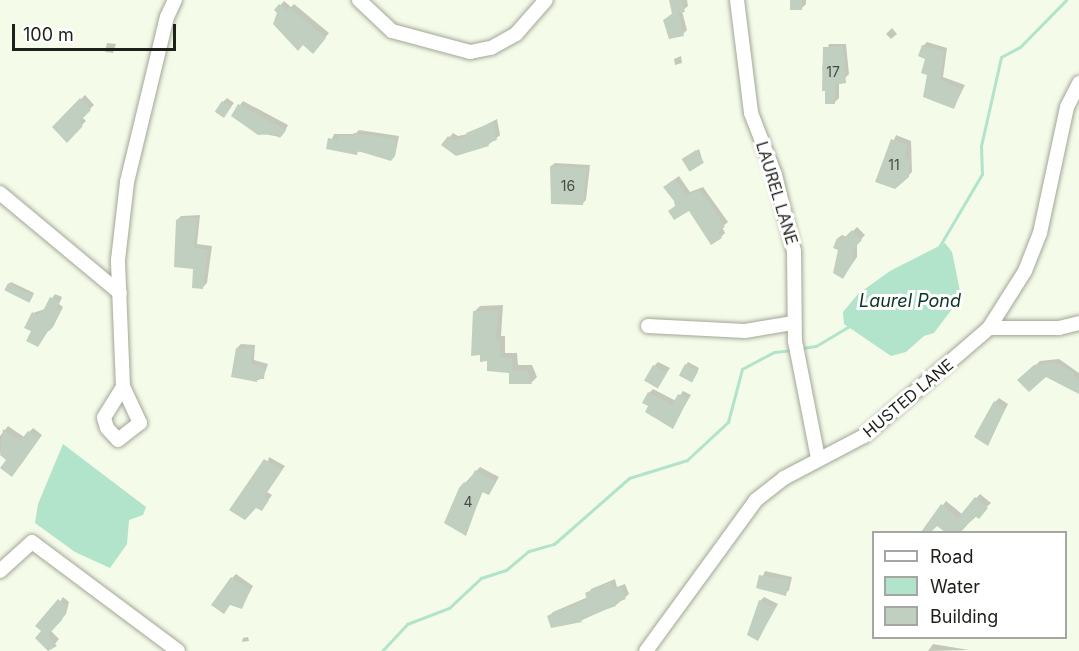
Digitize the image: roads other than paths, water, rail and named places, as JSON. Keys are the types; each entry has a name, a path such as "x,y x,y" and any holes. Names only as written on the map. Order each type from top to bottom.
{"street":[{"path":"123,387 118,260 127,182 167,17 175,0"},
{"path":"359,0 392,31 470,52 491,48 516,34 546,0"},
{"name":"LAUREL LANE","path":"737,0 751,113 775,175 794,251 793,323 798,361 818,458"},
{"name":"HUSTED LANE","path":"646,651 756,501 818,458 864,436 989,328 1024,271 1040,233 1067,107 1079,83"},
{"path":"0,193 120,293"},
{"path":"648,326 745,332 793,323"},
{"path":"989,328 1059,328 1079,323"},
{"path":"0,571 32,542 178,651"}],"water":[{"name":"Laurel Pond","path":"945,243 952,252 960,291 958,301 934,333 924,336 906,352 891,356 844,324 843,312 858,294 890,271"},
{"path":"63,444 146,507 143,515 129,520 127,544 110,568 75,552 35,523 38,504"}],"waterway":[{"path":"939,247 982,174 981,146 1001,57 1020,47 1066,0"},
{"path":"802,348 816,346 849,326"},
{"path":"382,651 407,624 449,608 481,578 506,570 529,551 554,544 629,478 687,460 728,422 742,369 774,352 792,350"}]}
